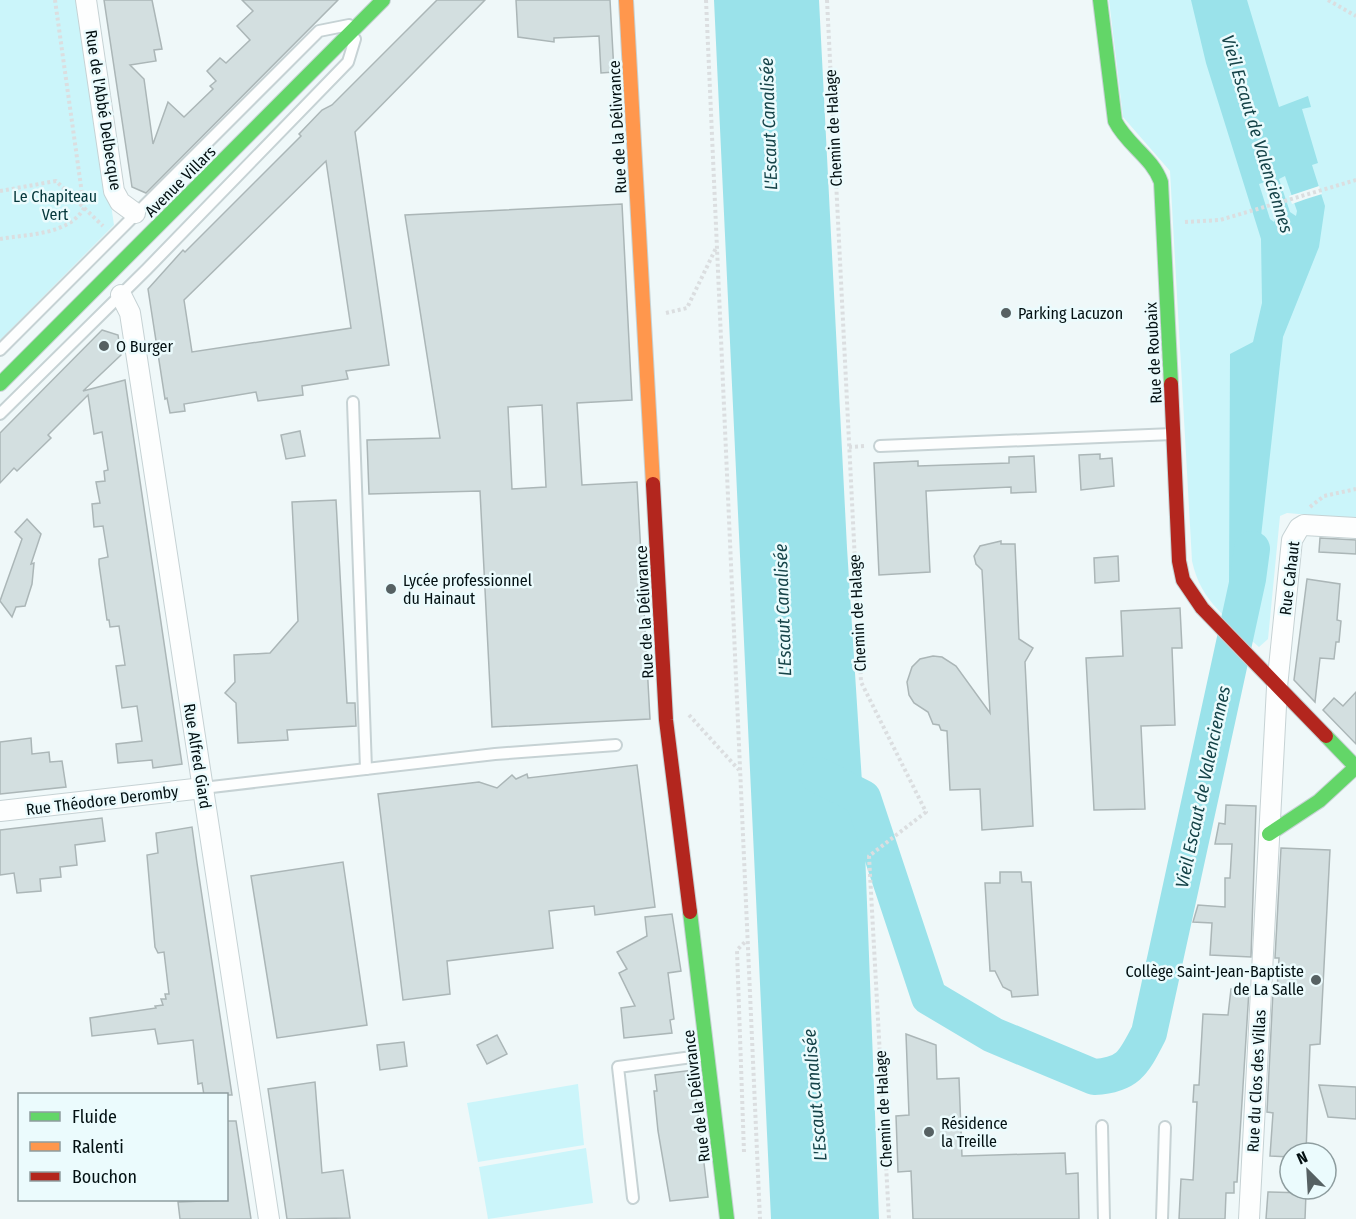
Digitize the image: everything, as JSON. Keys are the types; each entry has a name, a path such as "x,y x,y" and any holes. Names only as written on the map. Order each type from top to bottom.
{"street":[{"name":"Rue de l'Abbé Delbecque","path":"86,0 114,191 120,202 135,213"},
{"name":"Avenue Villars","path":"0,384 383,0"},
{"name":"Rue de la Délivrance","path":"626,0 666,720 728,1219"},
{"name":"Rue de Roubaix","path":"1100,0 1115,121 1123,134 1156,167 1161,182 1180,572 1187,588 1202,608 1277,687"},
{"name":"Rue Alfred Giard","path":"121,295 130,313 269,1219"},
{"name":"Rue Cahaut","path":"1277,687 1292,540 1299,528 1304,525 1356,528"},
{"path":"1269,834 1319,801 1356,767 1277,687"},
{"name":"Rue du Clos des Villas","path":"1249,1219 1277,687"},
{"name":"Rue Théodore Deromby","path":"0,811 203,788"}],"lane":[{"path":"0,350 318,31 360,23 348,62 121,295 0,414"},
{"path":"353,402 366,769"},
{"path":"880,446 1174,434"},
{"path":"203,788 510,752 616,745"},
{"path":"633,1198 618,1067 708,1055"},
{"path":"1102,1126 1104,1219"},
{"path":"1162,1219 1165,1127"}],"path":[{"path":"0,239 61,228 78,220 84,208 55,0"},
{"path":"706,0 760,1219"},
{"name":"Chemin de Halage","path":"827,0 861,682 926,812 869,856 889,1219"},
{"path":"1328,0 1356,16"},
{"path":"1163,223 1220,220 1356,180"},
{"path":"0,191 56,181 113,235"},
{"path":"687,309 716,248"},
{"path":"1304,525 1310,507 1316,500 1356,489"},
{"path":"687,713 739,770"},
{"path":"745,1156 737,950 746,940"}],"green space":[{"name":"Le Chapiteau Vert","path":"0,0 81,0 114,225 0,340"},
{"path":"1109,0 1356,0 1356,519 1287,513 1280,516 1268,639 1259,647 1227,619 1209,599 1196,576 1192,561 1170,171 1123,117"},
{"path":"578,1084 584,1145 478,1162 467,1103"},
{"path":"586,1148 593,1203 488,1219 479,1167"}],"water":[{"name":"L'Escaut Canalisée","path":"714,0 819,0 847,548 863,798 879,1219 771,1219"},
{"path":"1191,0 1247,0 1279,107 1308,96 1311,107 1302,109 1318,163 1312,165 1325,206 1319,247 1283,337 1257,573 1234,622 1229,617 1235,603 1229,589 1230,354 1253,342 1262,303 1261,239 1206,63","holes":["1285,176 1297,211 1296,216 1290,212 1279,179","1265,182 1277,217 1274,222 1270,219 1259,184"]}],"pier":[{"path":"1319,186 1322,194 1292,204 1289,196"}],"building":[{"path":"104,0 152,0 162,49 154,50 156,61 130,65 144,79 153,144 168,102 184,117 213,89 210,86 216,81 207,71 220,58 226,63 250,40 237,26 253,11 242,0 338,0 146,193 132,187"},
{"path":"437,0 485,0 355,132 389,365 346,371 348,379 302,386 303,395 258,401 256,392 184,404 185,411 170,413 167,398 165,399 148,289 183,250 185,252 301,136 299,134 322,110 332,105","holes":["326,161 351,328 192,352 184,300"]},
{"path":"516,0 610,0 614,72 601,73 599,36 554,38 554,42 518,37"},
{"path":"622,204 632,400 577,403 582,485 637,482 650,719 492,727 480,491 369,494 367,440 440,438 405,215","holes":["542,405 546,487 512,489 508,407"]},
{"path":"102,330 118,335 121,355 83,391 125,380 182,764 153,768 152,760 118,763 116,744 142,741 137,706 122,708 116,666 125,665 119,626 110,627 109,620 107,620 99,559 108,557 103,526 94,527 92,504 100,503 96,482 105,481 104,471 108,470 102,432 94,434 88,395 48,435 51,438 17,471 14,468 0,483 0,433"},
{"path":"300,431 305,456 286,459 281,435"},
{"path":"1100,454 1100,459 1112,458 1114,486 1081,490 1079,455"},
{"path":"1034,456 1036,492 1011,493 1011,487 926,491 930,572 879,575 874,463 918,461 918,466 1009,463 1009,457"},
{"path":"336,500 347,703 355,703 356,726 287,730 288,740 238,743 236,703 225,693 235,682 234,655 270,653 298,621 292,502"},
{"path":"27,519 41,534 31,564 34,563 32,584 25,606 16,607 12,617 0,601 22,539 15,532"},
{"path":"1320,538 1356,540 1356,554 1319,552"},
{"path":"1001,541 1001,544 1015,544 1019,639 1033,648 1025,662 1033,826 982,830 980,789 950,790 947,731 933,724 928,712 914,703 909,695 907,682 912,667 920,659 933,656 942,657 956,666 990,713 982,570 976,564 974,556 980,546"},
{"path":"1118,556 1119,581 1095,583 1094,558"},
{"path":"1307,579 1340,584 1337,620 1341,621 1339,642 1336,642 1334,659 1320,658 1315,702 1294,680"},
{"path":"1180,608 1182,648 1172,648 1175,725 1141,726 1145,809 1094,810 1086,658 1123,656 1121,611"},
{"path":"1356,692 1356,744 1323,710 1334,698 1343,706"},
{"path":"31,738 32,754 49,752 50,762 62,761 66,787 0,794 0,742"},
{"path":"637,765 655,907 595,915 594,906 549,911 553,948 447,961 450,994 403,1000 378,794 479,782 497,788 512,775 516,779 527,774 528,778"},
{"path":"1226,805 1256,806 1251,957 1210,955 1212,923 1193,922 1198,905 1225,907 1225,878 1230,878 1232,844 1215,844 1219,823 1225,824"},
{"path":"102,818 105,841 75,845 77,865 60,867 61,877 40,879 41,891 17,893 14,873 0,875 0,830"},
{"path":"192,827 232,1095 204,1093 202,1083 198,1084 193,1040 158,1044 155,1029 92,1036 90,1018 156,1008 155,1006 163,1005 161,999 166,999 165,994 169,994 164,952 158,953 155,947 147,855 158,853 156,833"},
{"path":"1281,848 1330,850 1320,1044 1310,1045 1306,1141 1278,1141 1278,1156 1270,1156 1273,1113 1267,1112 1273,991 1277,991 1279,958 1275,958"},
{"path":"343,862 367,1025 277,1038 251,876"},
{"path":"1000,872 1021,872 1022,882 1031,882 1038,995 1012,997 1011,991 1003,987 995,971 990,971 985,883 1000,883"},
{"path":"672,914 681,971 668,973 674,1019 670,1020 672,1033 624,1038 621,1008 635,1006 619,973 627,969 617,952 647,936 645,917"},
{"path":"1231,989 1249,990 1237,1182 1234,1182 1234,1193 1226,1193 1225,1219 1179,1219 1181,1179 1193,1180 1197,1102 1193,1102 1194,1085 1199,1085 1203,1014 1228,1015"},
{"name":"Résidence la Treille","path":"906,1034 936,1045 937,1079 959,1078 962,1156 1065,1153 1066,1174 1078,1173 1079,1219 913,1219 911,1171 898,1172 896,1116 909,1115"},
{"path":"497,1035 507,1054 487,1064 477,1045"},
{"path":"404,1042 407,1066 380,1070 377,1045"},
{"path":"693,1070 708,1197 670,1201 658,1131 654,1091 657,1091 655,1075"},
{"path":"315,1082 322,1173 343,1170 350,1218 287,1219 268,1089"},
{"path":"1319,1085 1356,1087 1356,1119 1328,1117"},
{"path":"228,1121 236,1121 251,1219 180,1219 178,1202 228,1201"},
{"path":"1268,1192 1278,1192 1278,1201 1306,1201 1305,1219 1266,1219"}],"waterway":[{"name":"Vieil Escaut de Valenciennes","path":"818,775 863,798 929,997 993,1035 1094,1077 1106,1076 1123,1070 1139,1052 1149,1033 1248,579 1252,549"}],"traffic: fast":[{"path":"0,384 383,0"},
{"path":"1100,0 1115,121 1126,137 1152,165 1161,182 1171,384"},
{"path":"1269,834 1319,801 1356,767 1326,736"},
{"path":"690,912 727,1219"}],"traffic: slow":[{"path":"626,0 653,484"}],"traffic: jam":[{"path":"1171,384 1179,561 1183,580 1202,608 1326,736"},
{"path":"653,484 666,720 690,912"}],"place":[{"name":"Parking Lacuzon","path":"1006,313"},
{"name":"O Burger","path":"104,346"},
{"name":"Lycée professionnel du Hainaut","path":"391,589"},
{"name":"Collège Saint-Jean-Baptiste de La Salle","path":"1316,980"},
{"name":"Résidence la Treille","path":"929,1132"}]}
